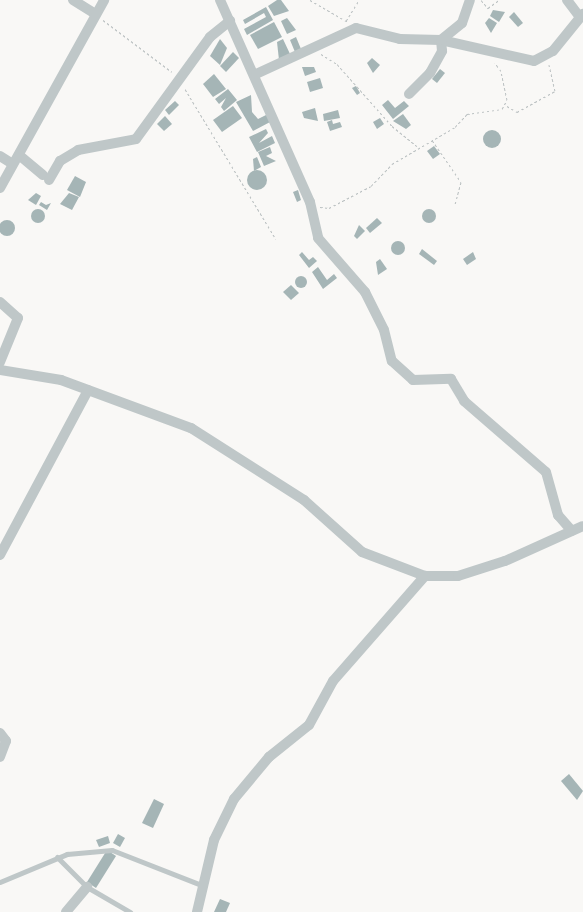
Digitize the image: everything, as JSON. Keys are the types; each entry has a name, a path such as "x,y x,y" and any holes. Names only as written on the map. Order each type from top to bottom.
{"street":[{"path":"73,0 95,14"},
{"path":"0,188 104,0"},
{"path":"220,0 256,74 310,202 318,238 365,292 384,330 392,361 413,380 451,379 464,401 546,472 558,515 572,531"},
{"path":"441,40 462,23 470,0"},
{"path":"256,74 314,50 346,30 365,30 400,39 441,40 534,61 547,56 582,15 567,0"},
{"path":"19,155 46,178 60,161 78,150 136,139 210,37 230,21"},
{"path":"409,94 430,73 442,51 441,40"},
{"path":"0,156 13,164"},
{"path":"0,302 18,318 0,362"},
{"path":"0,370 28,371 88,390 191,428 304,500 362,552 425,576 458,576 583,526"},
{"path":"0,555 88,390"},
{"path":"196,912 205,886 214,840 234,799 269,757 309,725 333,681 425,576"},
{"path":"0,734 6,742 0,757"},
{"path":"66,912 87,887"}],"lane":[{"path":"0,882 57,857 112,850 205,886"},
{"path":"57,857 87,887 130,912"}],"path":[{"path":"310,0 365,30"},
{"path":"346,21 359,0"},
{"path":"481,0 488,8 498,0"},
{"path":"95,14 178,80 276,239"},
{"path":"314,50 338,64 392,126 418,146"},
{"path":"484,51 501,71 506,105 517,112 555,91 547,56"},
{"path":"310,202 329,208 371,186 418,146 455,127 467,114 495,111 506,105"},
{"path":"431,139 461,182 455,205"}],"building":[{"path":"277,0 281,0 289,11 274,16 268,6"},
{"path":"266,7 273,20 247,35 244,29 266,17 264,13 245,24 243,20"},
{"path":"493,10 505,12 499,22 490,16"},
{"path":"514,12 523,23 518,27 509,17"},
{"path":"287,18 296,30 287,34 281,21"},
{"path":"489,18 497,23 491,33 485,23"},
{"path":"274,22 282,37 258,49 250,35"},
{"path":"296,37 301,49 295,52 290,40"},
{"path":"220,39 227,48 220,65 210,56"},
{"path":"283,39 290,54 279,60 277,42"},
{"path":"233,52 239,58 226,72 220,66"},
{"path":"372,58 380,65 373,73 367,63"},
{"path":"302,67 314,67 316,72 305,76"},
{"path":"440,69 445,73 437,83 432,79"},
{"path":"214,74 226,89 213,97 203,84"},
{"path":"320,78 323,88 310,92 307,82"},
{"path":"356,86 360,93 357,95 352,88"},
{"path":"228,89 237,100 224,111 221,107 226,98 219,104 215,99"},
{"path":"251,95 252,112 258,119 268,114 272,121 253,131 236,102"},
{"path":"388,100 395,108 404,101 409,106 393,119 382,105"},
{"path":"175,101 179,105 169,115 165,110"},
{"path":"233,106 242,118 222,132 213,120"},
{"path":"315,108 318,121 304,118 302,112"},
{"path":"338,110 340,118 324,121 323,114"},
{"path":"403,114 411,125 406,129 393,121"},
{"path":"165,116 172,124 164,131 157,124"},
{"path":"380,118 384,124 377,129 373,122"},
{"path":"332,120 333,124 340,122 342,127 330,131 327,122"},
{"path":"266,129 268,133 259,143 272,136 275,143 257,152 249,137"},
{"path":"492,130 498,133 501,139 498,145 492,148 486,145 483,139 486,133"},
{"path":"434,146 440,154 433,159 427,151"},
{"path":"270,147 272,153 266,156 276,161 264,166 258,152"},
{"path":"257,157 261,167 254,171 253,159"},
{"path":"257,170 264,173 267,180 264,187 257,190 250,187 247,180 250,173"},
{"path":"75,176 86,182 80,197 67,190"},
{"path":"298,190 301,200 297,202 293,192"},
{"path":"36,193 41,196 36,205 28,200"},
{"path":"69,193 79,197 72,210 60,204"},
{"path":"41,202 46,205 51,203 47,210 39,205"},
{"path":"38,209 43,211 45,216 43,221 38,223 33,221 31,216 33,211"},
{"path":"426,209 432,209 436,216 432,223 426,223 422,219 422,213"},
{"path":"377,218 382,223 370,233 366,228"},
{"path":"7,220 15,228 7,236 -1,228"},
{"path":"359,225 365,231 357,239 354,236"},
{"path":"398,241 403,243 405,248 403,253 398,255 393,253 391,248 393,243"},
{"path":"422,249 437,261 434,265 419,254"},
{"path":"302,252 309,260 313,257 317,261 309,268 299,255"},
{"path":"473,252 476,259 467,265 463,259"},
{"path":"380,259 387,269 378,275 376,262"},
{"path":"318,267 327,280 334,274 337,278 323,289 312,272"},
{"path":"301,276 307,282 301,288 295,282"},
{"path":"291,285 299,293 291,300 283,292"},
{"path":"569,774 583,791 577,800 561,781"},
{"path":"154,799 164,804 153,828 142,823"},
{"path":"118,834 125,838 120,847 113,843"},
{"path":"108,836 110,843 99,847 96,840"},
{"path":"107,850 116,856 96,888 87,882"},
{"path":"220,899 230,903 226,912 214,912"}]}
